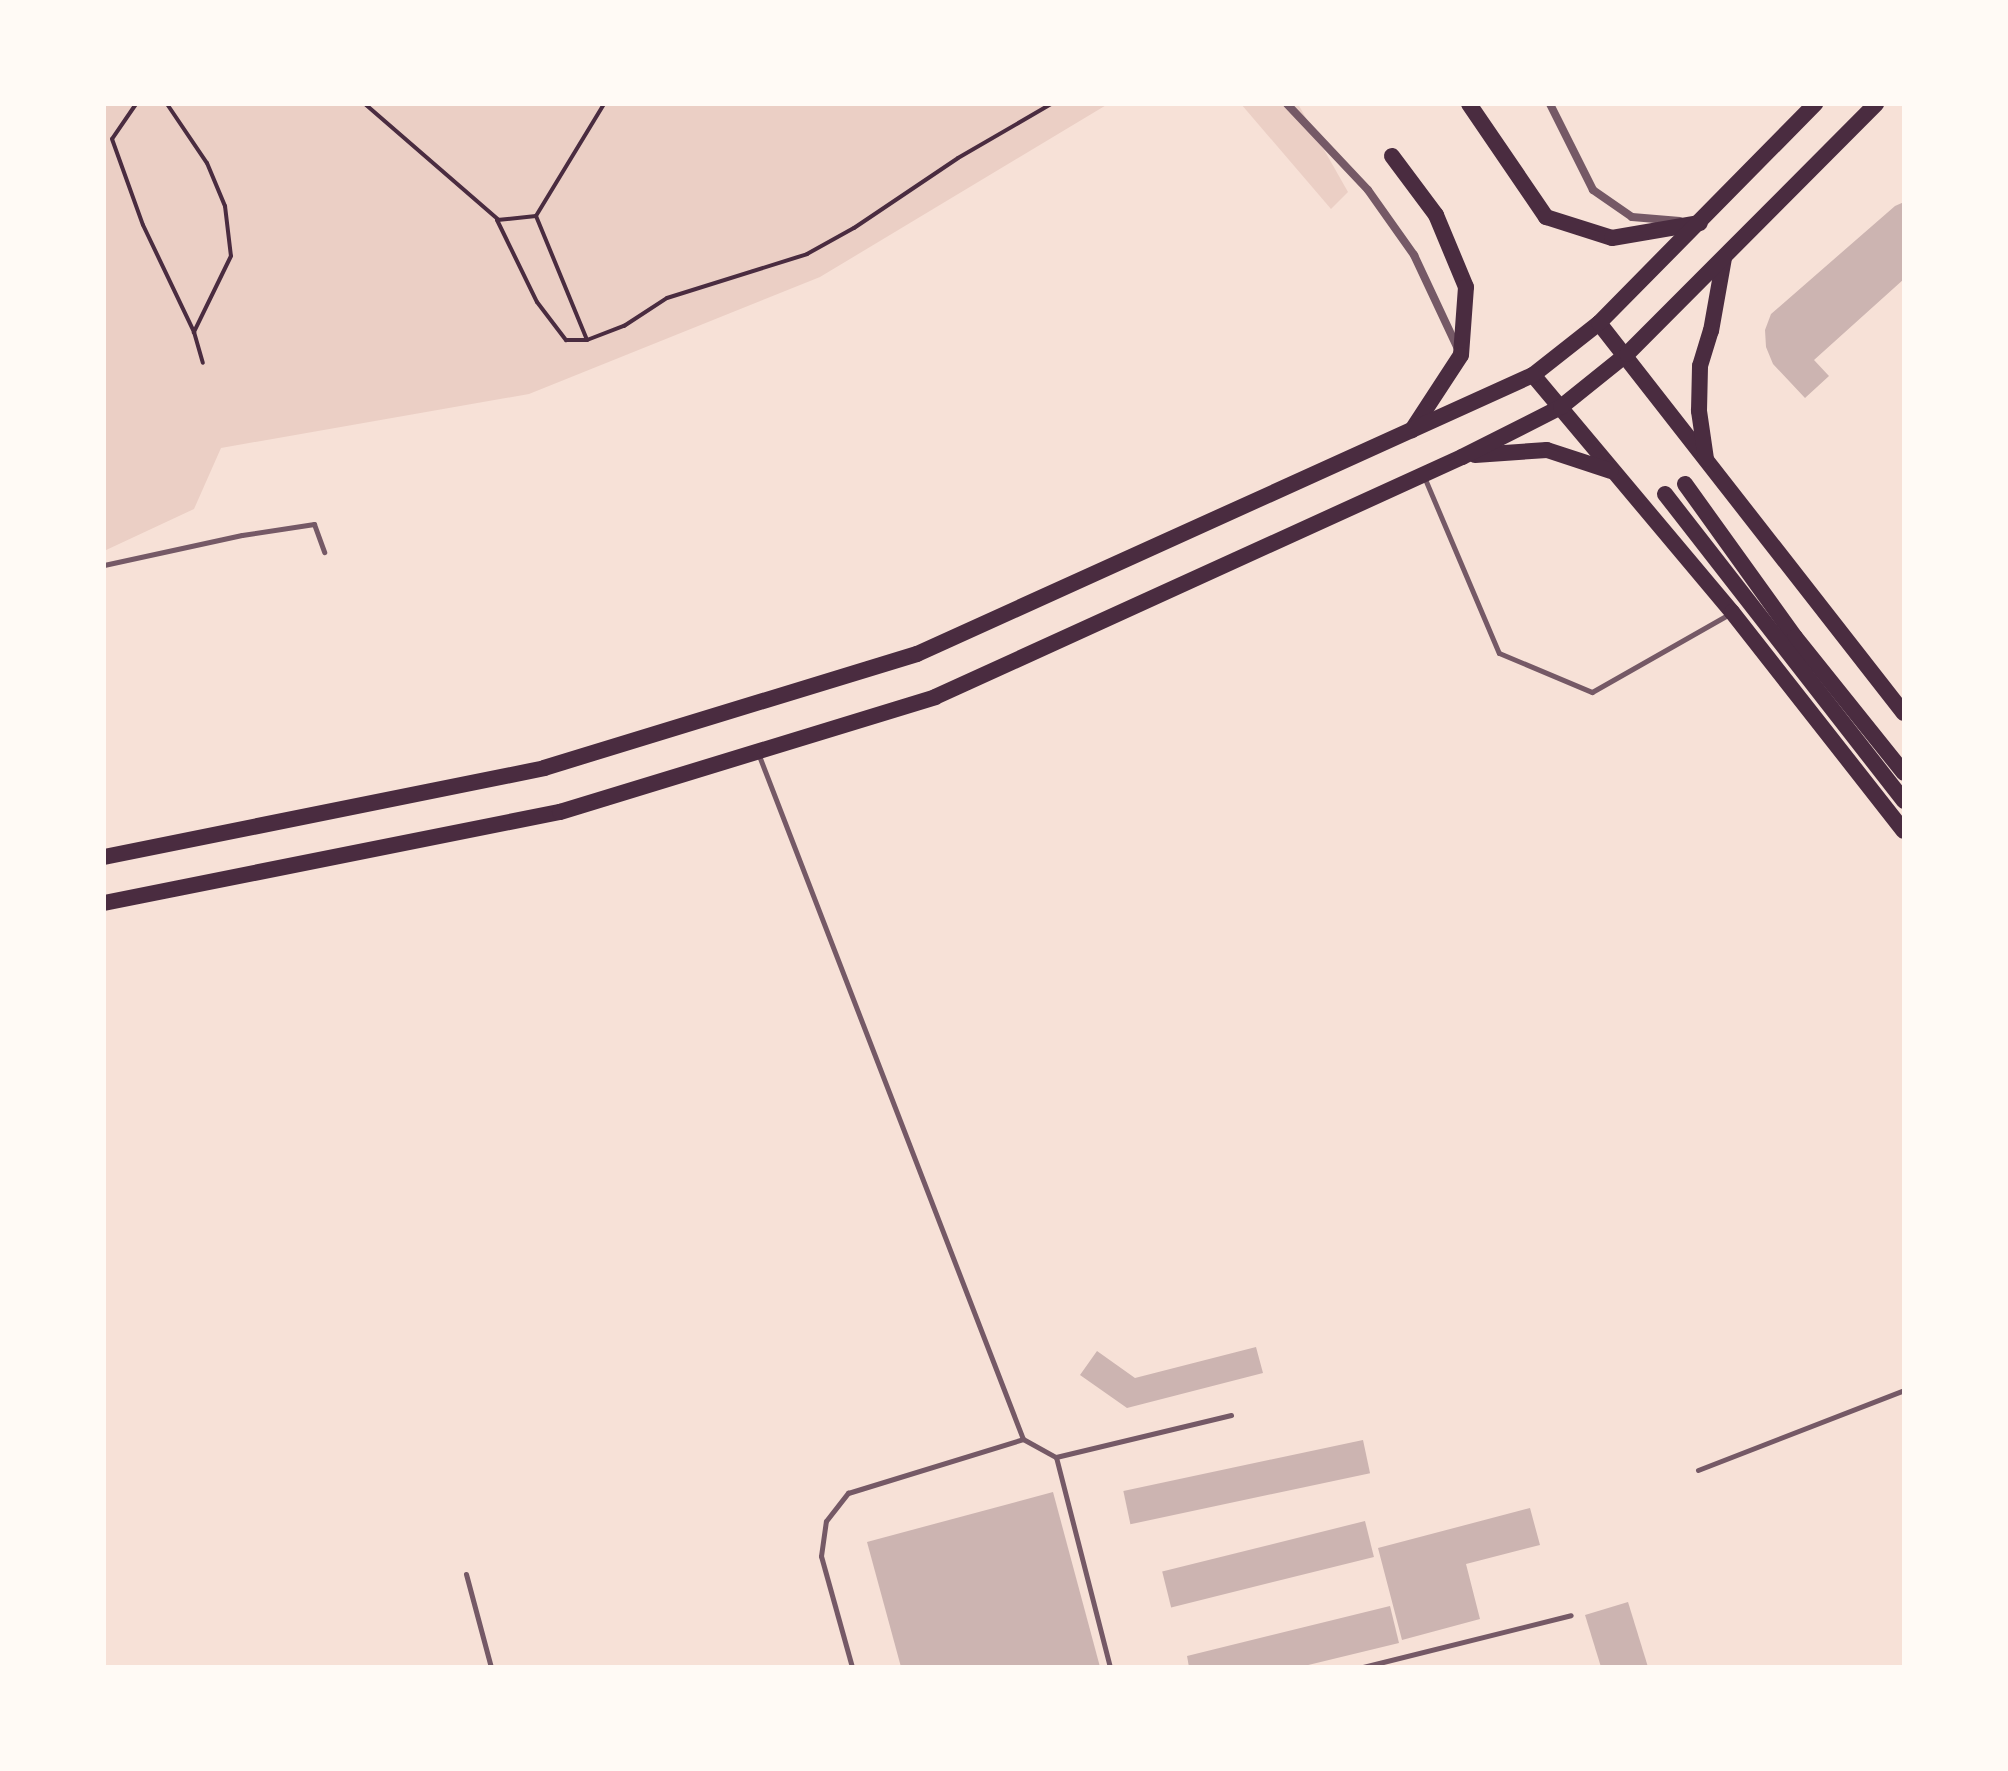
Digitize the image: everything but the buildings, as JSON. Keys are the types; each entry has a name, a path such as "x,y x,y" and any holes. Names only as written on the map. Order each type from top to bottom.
{"main road":[{"path":"1469,104 1546,217 1612,238 1700,223"},
{"path":"104,857 544,768 917,654 1533,375 1599,323 1815,104"},
{"path":"104,903 560,812 935,697 1462,457 1561,407 1627,354 1876,104"},
{"path":"1392,156 1436,215 1466,287 1461,355 1411,432"},
{"path":"1707,465 1699,411 1700,366 1711,331 1724,257"},
{"path":"1599,323 1627,354 1707,465 1904,713"},
{"path":"1533,375 1732,612 1904,831"},
{"path":"1462,457 1513,450 1547,450 1611,471"},
{"path":"1685,484 1795,637 1904,773"},
{"path":"1665,494 1904,801"}],"street":[{"path":"1287,104 1368,190 1405,242 1461,355"},
{"path":"1550,104 1593,190 1632,217 1700,223"}],"lane":[{"path":"1423,474 1499,653 1592,692 1732,612"},
{"path":"104,565 242,535 314,524 324,552"},
{"path":"757,752 1023,1439 1056,1457 1231,1415"},
{"path":"1698,1470 1904,1390"},
{"path":"852,1667 821,1556 826,1521 848,1493 1023,1439"},
{"path":"1056,1457 1110,1667"},
{"path":"466,1574 491,1667"},
{"path":"1363,1667 1571,1615"}],"path":[{"path":"136,104 112,139 143,225 194,332 203,363"},
{"path":"167,104 207,163 225,206 231,256 194,332"},
{"path":"365,104 497,220 537,302 566,340 587,340 624,326 667,298 807,254 854,228 958,158 1051,104"},
{"path":"536,216 604,104"},
{"path":"497,220 536,216"},
{"path":"536,216 587,340"}],"shaded area":[{"path":"104,104 1108,104 820,277 529,394 221,448 194,509 104,551"},
{"path":"1241,104 1298,104 1348,192 1331,209"}]}
